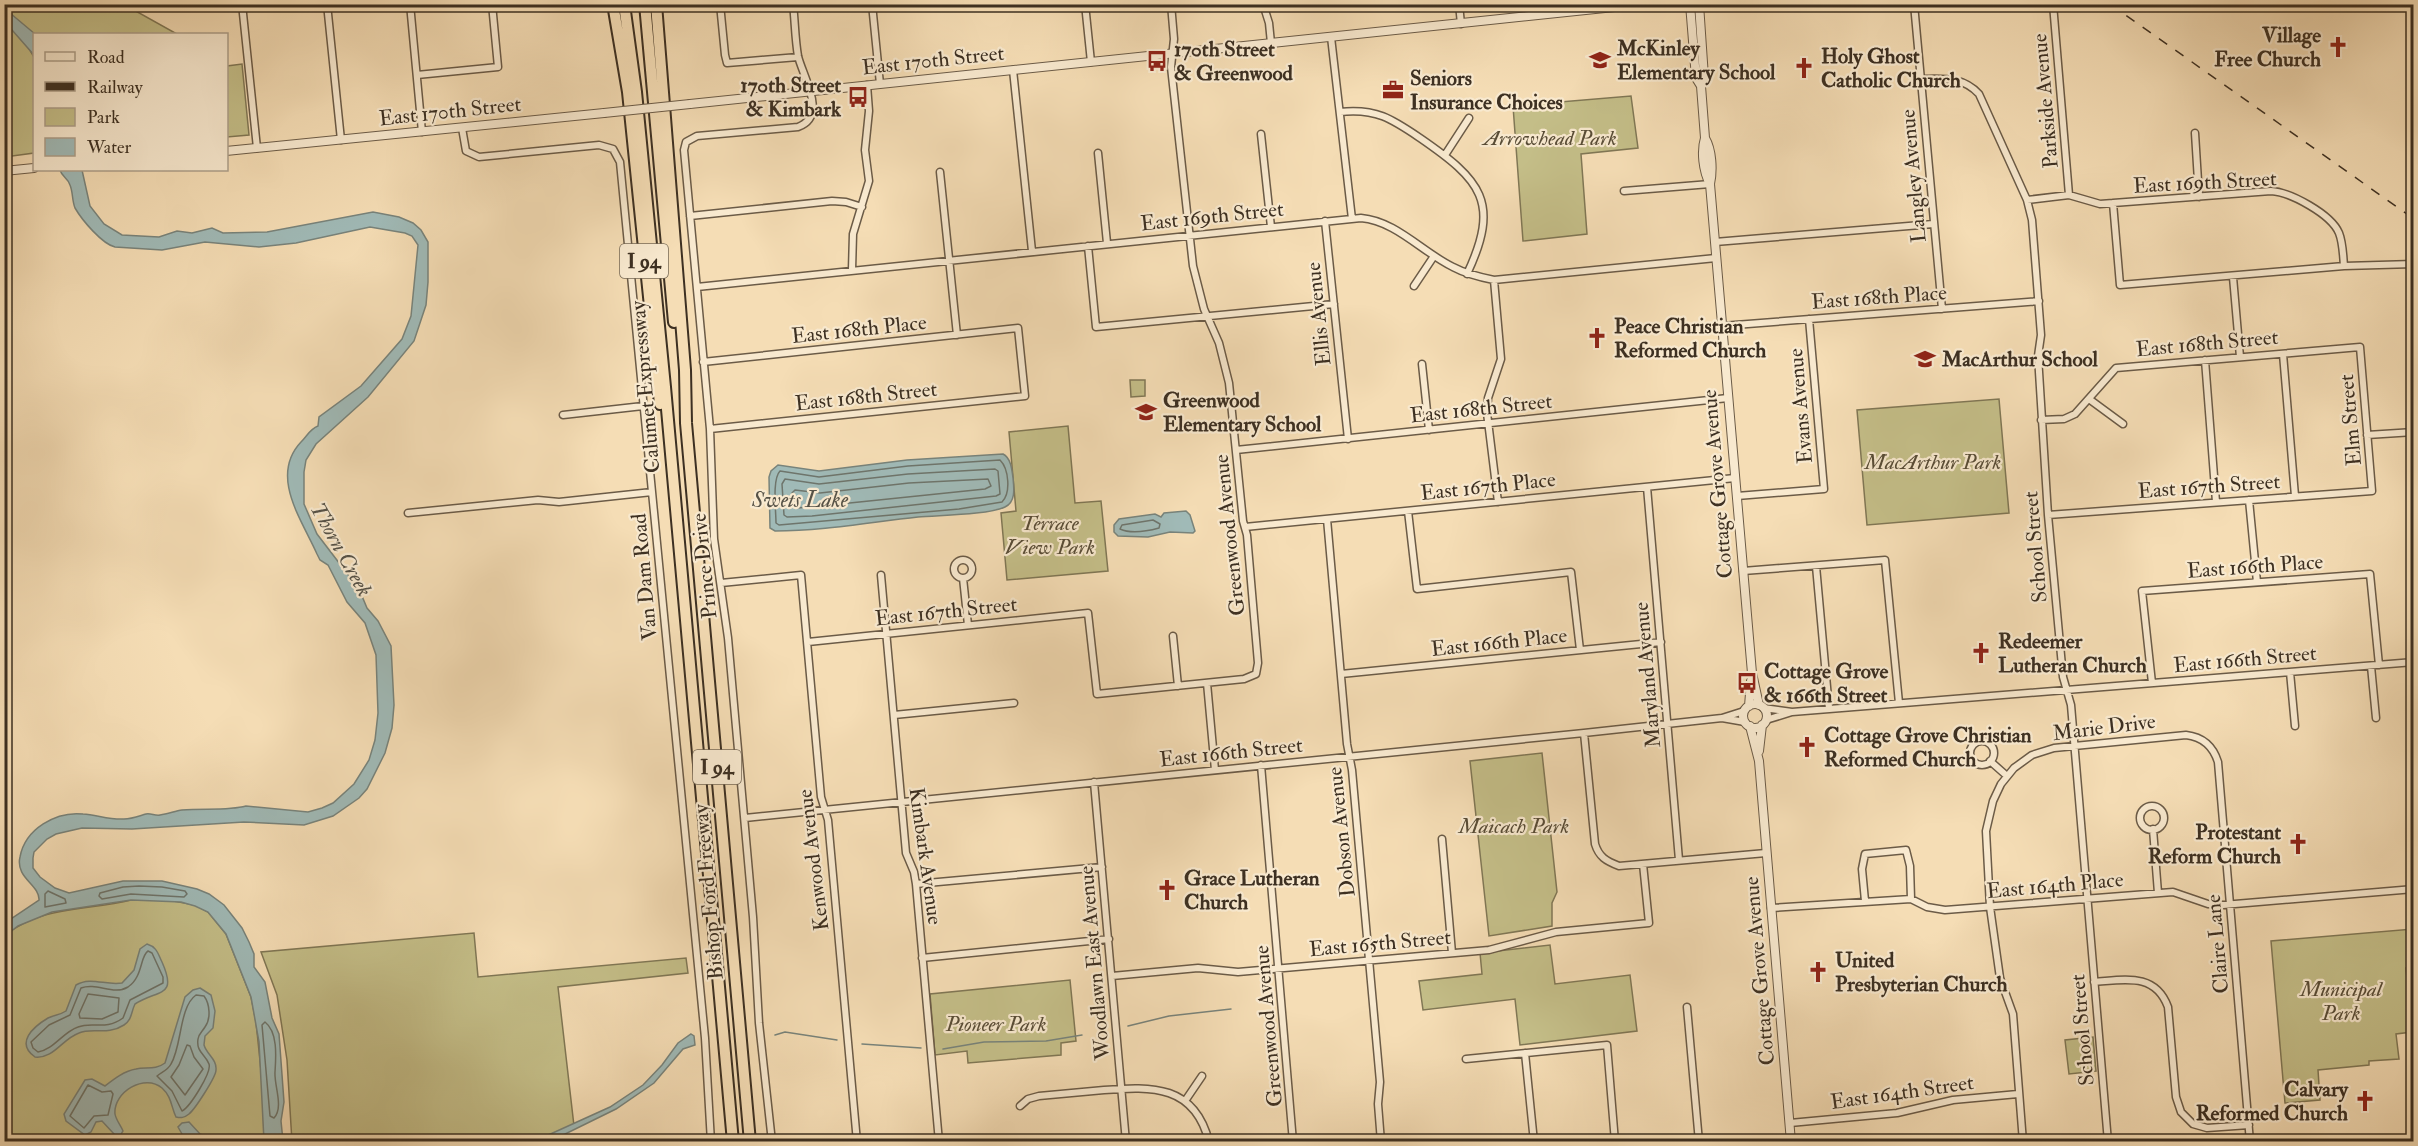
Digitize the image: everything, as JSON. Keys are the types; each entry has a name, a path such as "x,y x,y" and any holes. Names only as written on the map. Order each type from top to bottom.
{"highway":[{"name":"I 94","path":"613,4 628,92 668,482 676,517"},
{"name":"Calumet Expressway","path":"624,4 636,93 676,517"},
{"name":"I 94","path":"645,4 678,369 686,423"},
{"path":"656,4 685,370 686,423"},
{"name":"Bishop Ford Freeway","path":"686,423 747,1111 752,1142"},
{"name":"Bishop Ford Freeway","path":"676,517 733,1142"},
{"path":"726,1142 727,1079"}],"street":[{"path":"243,4 257,148"},
{"path":"327,4 341,140"},
{"path":"410,4 422,132"},
{"path":"417,75 498,67 492,4"},
{"path":"720,4 724,55 728,63 798,57"},
{"path":"793,4 798,57 810,91"},
{"path":"872,4 880,84"},
{"path":"1086,4 1091,62"},
{"name":"Greenwood Avenue","path":"1171,4 1174,39 1171,67 1188,235 1198,288 1227,369 1258,663 1256,674 1244,679 1207,683"},
{"path":"1263,4 1269,22 1271,43"},
{"path":"1459,4 1461,24"},
{"name":"East 170th Street","path":"228,151 1643,4"},
{"name":"Cottage Grove Avenue","path":"1690,4 1696,78 1701,86"},
{"name":"Cottage Grove Avenue","path":"1699,4 1704,76 1701,86 1706,138 1703,145 1705,175 1710,184 1752,673 1761,706"},
{"name":"Langley Avenue","path":"1914,4 1942,309"},
{"name":"Parkside Avenue","path":"2053,4 2069,195"},
{"path":"1330,37 1352,219"},
{"path":"1013,70 1032,251"},
{"name":"School Street","path":"1920,79 1958,79 1970,84 1979,94 2027,200 2032,220 2039,301 2041,420 2048,515 2063,677 2071,705 2108,1142"},
{"path":"852,270 852,242 869,181 865,150 869,111 867,85"},
{"name":"Prince Drive","path":"772,1142 759,1023 745,818 729,638 714,539 710,429 684,155 686,142 692,138 803,125 811,115 810,91"},
{"path":"1340,112 1363,111 1386,116 1445,155 1462,168 1470,178 1483,210 1482,240 1467,274"},
{"path":"1445,155 1469,118"},
{"name":"Van Dam Road","path":"462,128 466,151 479,157 599,145 608,146 617,153 621,168 705,1038 711,1142"},
{"path":"2195,133 2199,197"},
{"path":"1261,134 1270,227"},
{"path":"1098,153 1107,243"},
{"path":"4,171 33,168"},
{"path":"940,172 957,335"},
{"path":"1624,191 1710,184"},
{"name":"East 169th Street","path":"2027,200 2069,195 2093,203 2113,203 2271,191 2294,196 2338,230 2342,243 2344,266"},
{"path":"690,216 832,201 862,207"},
{"path":"2113,203 2120,285 2344,266 2414,264"},
{"name":"East 169th Street","path":"697,287 1352,219 1371,219 1382,223 1467,274 1494,280 1716,258"},
{"name":"Ellis Avenue","path":"1324,221 1348,439"},
{"path":"1714,242 1933,224"},
{"path":"1088,246 1096,327 1334,304"},
{"path":"1414,286 1434,256"},
{"path":"2233,276 2240,357"},
{"path":"1494,280 1501,359 1488,398 1487,424 1498,502"},
{"name":"East 168th Place","path":"1722,326 2039,301"},
{"name":"Evans Avenue","path":"1737,496 1824,489 1809,319"},
{"name":"East 168th Place","path":"703,362 1018,328 1025,396"},
{"name":"East 168th Street","path":"2041,420 2064,418 2075,414 2116,368 2360,347"},
{"name":"Elm Street","path":"2360,347 2372,491"},
{"path":"2283,354 2295,496"},
{"path":"2205,360 2216,502"},
{"path":"1422,364 1429,430"},
{"name":"East 168th Street","path":"710,429 1025,396"},
{"name":"East 168th Street","path":"1236,450 1728,398"},
{"path":"2089,399 2123,424"},
{"path":"563,415 643,406"},
{"path":"2367,435 2414,432"},
{"name":"East 167th Place","path":"1245,527 1735,478"},
{"name":"Maryland Avenue","path":"1647,487 1680,860"},
{"name":"East 167th Street","path":"2048,515 2372,491"},
{"path":"408,513 538,500 559,501 652,492"},
{"path":"2249,500 2257,582"},
{"path":"1408,511 1417,588 1571,572 1580,650"},
{"name":"Dobson Avenue","path":"1327,519 1370,960 1380,1082 1378,1104 1381,1142"},
{"path":"1743,571 1885,560 1899,703"},
{"path":"1816,566 1829,709"},
{"name":"East 166th Place","path":"2152,683 2142,591 2370,574 2379,665"},
{"name":"Kenwood Avenue","path":"721,584 801,575 821,797 828,820 857,1142"},
{"name":"Kimbark Avenue","path":"881,575 906,853 916,884 939,1142"},
{"path":"963,578 968,625"},
{"name":"East 167th Street","path":"808,642 1088,613 1097,694 1178,686"},
{"path":"1173,636 1178,686 1207,683 1215,770"},
{"name":"East 166th Place","path":"1341,674 1660,642"},
{"name":"East 166th Street","path":"1761,706 1792,712 2414,662"},
{"path":"2371,666 2376,718"},
{"path":"2290,672 2295,726"},
{"name":"Cottage Grove Avenue","path":"1746,708 1752,673"},
{"path":"894,715 1014,703"},
{"path":"1761,706 1766,714 1764,723 1756,727 1747,724 1746,708 1761,706"},
{"name":"East 166th Street","path":"745,818 1668,724 1722,718 1746,708"},
{"name":"East 166th Street","path":"1764,723 1792,712"},
{"name":"East 166th Street","path":"1722,718 1747,724"},
{"name":"Cottage Grove Avenue","path":"1764,723 1759,761 1791,1142"},
{"name":"Cottage Grove Avenue","path":"1747,724 1759,761"},
{"path":"1584,733 1595,844 1598,854 1607,862 1619,866 1766,853"},
{"name":"Marie Drive","path":"2007,776 2032,755 2073,745 2186,735 2195,736 2210,746"},
{"name":"Claire Lane","path":"2210,746 2218,762 2250,1142"},
{"path":"1990,761 2007,776 1996,791 1986,825 1990,907 2000,978 2013,1014 2023,1142"},
{"name":"Greenwood Avenue","path":"1262,765 1293,1142"},
{"name":"Woodlawn East Avenue","path":"1094,783 1126,1142"},
{"path":"2153,830 2158,893"},
{"path":"1442,838 1452,953"},
{"path":"1865,902 1862,869 1864,854 1906,850 1910,866 1911,899"},
{"name":"East 165th Street","path":"1112,976 1198,968 1231,972 1452,953 1498,948 1556,932 1649,923 1643,864"},
{"path":"916,884 1102,867"},
{"name":"East 164th Place","path":"1771,908 1911,899 1927,907 1945,910 2180,892 2208,904 2230,904 2414,889"},
{"path":"922,958 1109,939"},
{"path":"2094,982 2136,979 2146,982 2165,999 2168,1007 2176,1103 2187,1121 2206,1128 2249,1125"},
{"path":"1687,1007 1699,1142"},
{"path":"1466,1059 1606,1046 1615,1142"},
{"path":"1526,1053 1534,1142"},
{"path":"1185,1101 1202,1076"},
{"path":"1020,1106 1028,1099 1039,1096 1121,1088 1159,1089 1185,1101 1203,1124 1209,1142"},
{"name":"East 164th Street","path":"1790,1123 1897,1113 1953,1100 2018,1094"},
{"path":"1452,1142 1457,1139 1465,1142"}],"green space":[{"path":"5,4 125,5 175,33 33,34 5,9"},
{"path":"4,19 22,37 33,55 33,153 5,157"},
{"path":"242,64 249,135 228,137 228,66"},
{"name":"Arrowhead Park","path":"1631,96 1638,148 1581,154 1587,234 1523,241 1513,106"},
{"path":"1130,380 1145,380 1145,396 1131,397"},
{"name":"MacArthur Park","path":"1999,399 2009,513 1867,525 1857,410"},
{"name":"Terrace View Park","path":"1068,426 1075,503 1101,501 1108,571 1007,580 1001,513 1016,511 1009,432"},
{"name":"Maicach Park","path":"1542,753 1557,892 1552,903 1552,926 1489,936 1470,761"},
{"path":"131,900 168,900 195,905 208,912 226,934 251,997 256,1022 263,1090 264,1141 5,1141 4,936 18,926 49,914"},
{"name":"Municipal Park","path":"2413,929 2413,967 2406,968 2412,1032 2396,1034 2399,1059 2369,1061 2369,1065 2318,1070 2320,1100 2285,1103 2271,941"},
{"path":"474,933 478,977 686,958 688,973 558,987 574,1126 537,1141 292,1142 287,1060 277,995 261,952"},
{"path":"1550,945 1555,984 1630,975 1637,1031 1520,1045 1515,999 1423,1010 1419,981 1482,974 1480,953"},
{"name":"Pioneer Park","path":"1070,980 1076,1041 1061,1043 1061,1055 968,1063 967,1051 935,1055 930,994"},
{"path":"2093,1037 2096,1071 2069,1074 2065,1040"}],"water":[{"path":"4,8 34,33 33,54 5,22"},
{"path":"60,171 82,171 90,206 104,224 122,235 159,237 177,231 192,233 212,228 223,233 267,232 373,212 399,217 413,223 421,230 428,242 426,305 414,341 368,397 316,444 306,460 304,472 304,504 317,534 359,589 367,608 378,621 391,646 394,705 392,728 385,753 367,789 359,798 333,816 304,825 244,822 132,829 82,828 56,834 47,839 34,852 33,858 33,868 40,877 55,888 69,893 123,881 162,881 197,889 209,894 224,905 242,928 249,942 254,954 254,967 265,982 272,1018 279,1034 284,1102 281,1121 283,1141 264,1141 259,1042 251,997 226,934 208,912 181,902 131,900 52,912 18,926 5,936 5,923 39,900 36,890 21,870 20,857 28,838 35,830 53,819 73,814 127,819 146,814 160,815 182,810 246,806 308,812 333,803 354,784 369,760 375,740 378,713 376,655 365,623 347,602 328,565 320,560 297,513 291,498 288,469 292,455 301,442 318,426 319,417 361,386 402,339 411,316 418,245 412,236 405,233 370,227 296,243 259,247 205,242 162,250 115,247 98,237 78,213 69,183"},
{"name":"Swets Lake","path":"1003,454 1011,464 1014,494 1009,505 997,510 811,530 775,531 770,528 769,477 771,471 778,465 819,471 907,460"},
{"path":"1186,511 1190,515 1195,531 1193,533 1170,532 1148,537 1118,536 1114,532 1114,525 1119,519 1155,514 1161,517 1164,513"},
{"path":"147,944 157,951 162,962 168,982 163,991 135,1004 129,1021 118,1028 106,1031 84,1031 42,1057 35,1057 29,1052 26,1046 28,1036 48,1018 66,1011 76,985 87,981 122,983 134,970 140,949"},
{"path":"200,988 211,995 215,1011 213,1028 205,1036 204,1045 215,1063 216,1070 205,1093 189,1114 176,1117 170,1098 165,1091 155,1084 147,1083 131,1087 119,1099 115,1114 123,1131 120,1136 115,1135 102,1121 96,1122 91,1132 85,1135 66,1121 64,1114 85,1080 92,1079 105,1086 127,1072 165,1063 185,997 193,990"},
{"path":"691,1034 694,1036 695,1045 683,1049 654,1083 616,1109 551,1141 535,1141 610,1107 643,1085 678,1043"},
{"path":"189,1122 200,1134 215,1141 186,1141 178,1127 182,1123"}],"waterway":[{"path":"1128,1026 1169,1016 1231,1009"},
{"path":"775,1035 785,1032 837,1040"},
{"path":"943,1049 984,1042 1046,1041 1082,1035"},
{"path":"862,1044 921,1048"}],"railway":[{"path":"2110,4 2414,219"}],"place":[{"name":"Village Free Church","path":"2338,47"},
{"name":"McKinley Elementary School","path":"1600,60"},
{"name":"170th Street & Greenwood","path":"1157,61"},
{"name":"Holy Ghost Catholic Church","path":"1804,68"},
{"name":"Seniors Insurance Choices","path":"1393,90"},
{"name":"170th Street & Kimbark","path":"858,97"},
{"name":"Peace Christian Reformed Church","path":"1597,338"},
{"name":"MacArthur School","path":"1925,359"},
{"name":"Greenwood Elementary School","path":"1146,412"},
{"name":"Redeemer Lutheran Church","path":"1981,653"},
{"name":"Cottage Grove & 166th Street","path":"1747,683"},
{"name":"Cottage Grove Christian Reformed Church","path":"1807,747"},
{"name":"Protestant Reform Church","path":"2298,844"},
{"name":"Grace Lutheran Church","path":"1167,890"},
{"name":"United Presbyterian Church","path":"1818,972"},
{"name":"Calvary Reformed Church","path":"2365,1101"}],"water label":[{"name":"Thorn Creek","path":"342,549"}]}
